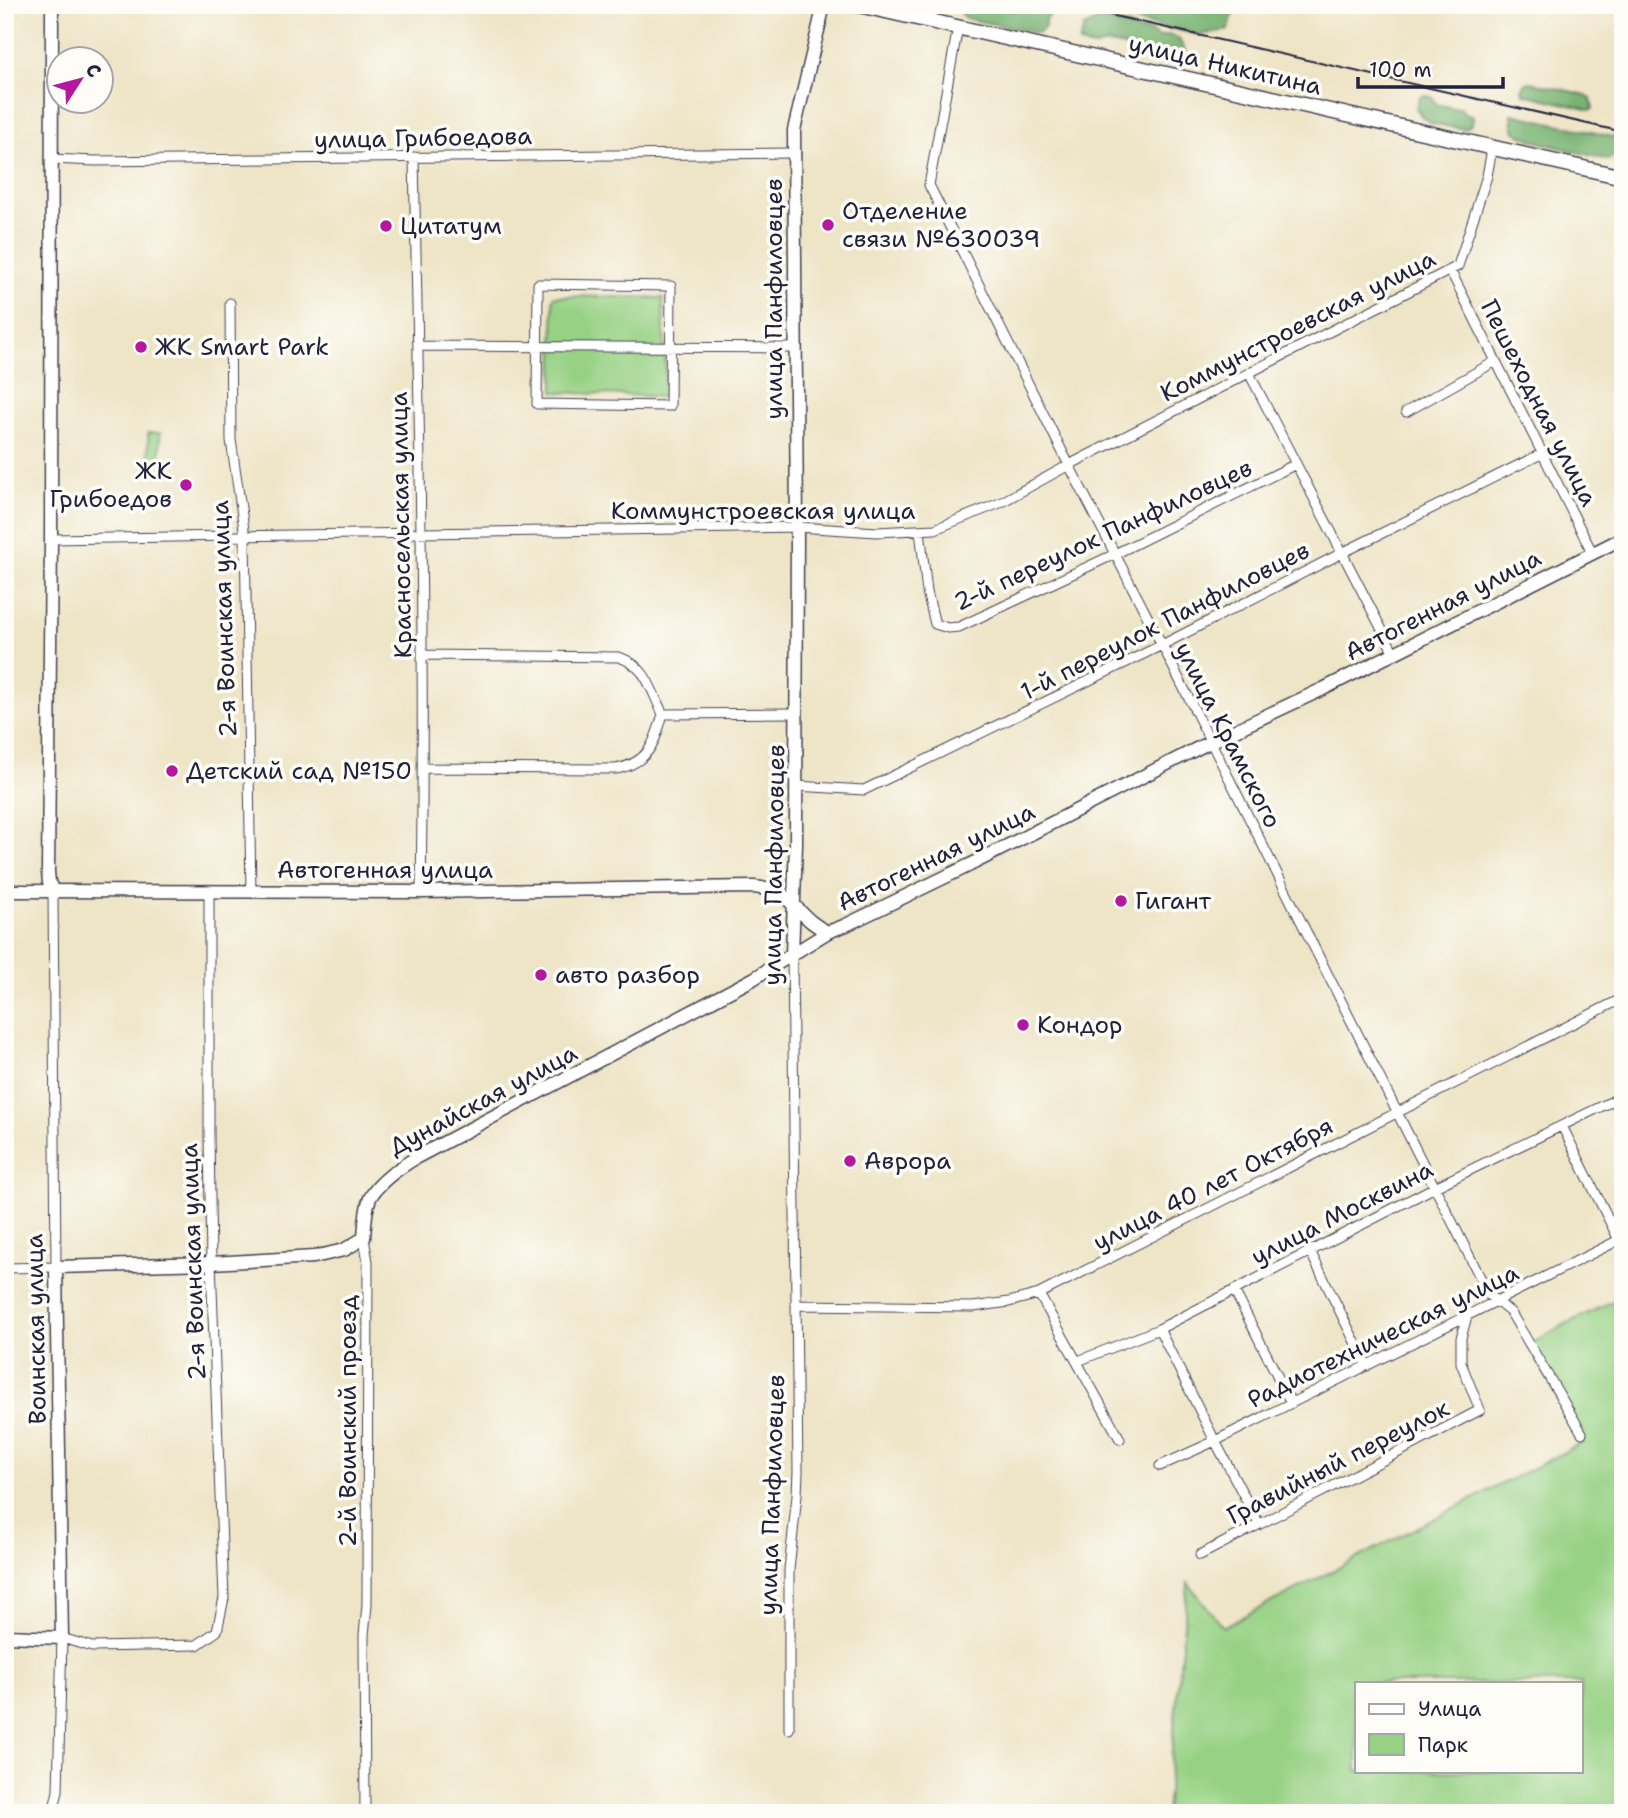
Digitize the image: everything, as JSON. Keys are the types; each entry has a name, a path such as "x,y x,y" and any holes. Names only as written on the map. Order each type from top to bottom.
{"main road":[{"name":"улица Никитина","path":"859,5 1623,177"}],"street":[{"name":"Воинская улица","path":"52,5 48,872 53,891 55,1266 62,1638 58,1791 52,1813"},
{"name":"улица Панфиловцев","path":"789,1729 789,1570 798,1483 792,955 797,713 794,130 824,5"},
{"name":"улица Крамского","path":"958,27 929,185 1489,1295 1511,1313 1583,1433"},
{"name":"Коммунстроевская улица","path":"51,539 797,527 877,532 935,529 1000,503 1458,266 1487,176 1492,149"},
{"name":"улица Грибоедова","path":"52,159 94,161 794,153"},
{"name":"Красносельская улица","path":"414,157 422,533 421,892"},
{"name":"Пешеходная улица","path":"1450,270 1592,552"},
{"path":"538,284 671,286 671,347 670,406 537,404 538,284"},
{"name":"2-я Воинская улица","path":"230,303 231,440 245,536 251,892"},
{"path":"418,346 796,348"},
{"path":"1406,412 1496,360"},
{"path":"1249,373 1394,653"},
{"name":"1-й переулок Панфиловцев","path":"796,786 864,790 1162,645 1542,453"},
{"name":"2-й переулок Панфиловцев","path":"920,530 927,592 935,624 948,628 959,627 1115,554 1296,464"},
{"name":"Автогенная улица","path":"5,891 421,892 754,887 781,895 808,921 828,932 970,865 1210,742 1323,689 1623,538"},
{"path":"422,654 619,657 631,661 642,670 663,714 656,739 641,759 629,767 423,768"},
{"path":"663,714 797,713"},
{"name":"2-я Воинская улица","path":"62,1638 92,1647 197,1645 217,1630 224,1598 211,1263 209,892"},
{"name":"Дунайская улица","path":"364,1238 371,1197 392,1173 417,1157 753,979 828,932"},
{"name":"улица 40 лет Октября","path":"796,1305 973,1307 1039,1294 1623,998"},
{"name":"улица Москвина","path":"1078,1361 1159,1329 1435,1187 1623,1096"},
{"path":"1562,1126 1621,1239"},
{"path":"5,1268 211,1263 314,1257 344,1250 364,1238"},
{"name":"2-й Воинский проезд","path":"364,1238 368,1262 365,1813"},
{"name":"Радиотехническая улица","path":"1160,1466 1621,1239"},
{"path":"1310,1251 1367,1366"},
{"path":"1234,1290 1291,1403"},
{"path":"1039,1294 1120,1439"},
{"name":"Гравийный переулок","path":"1200,1555 1480,1410 1461,1363 1461,1338 1467,1316"},
{"path":"1159,1329 1214,1441 1259,1524"},
{"path":"5,1636 62,1638"}],"green space":[{"path":"968,5 1006,5 1011,11 1038,7 1054,11 1045,20 1045,27 1039,33 965,18 960,11"},
{"path":"1081,5 1236,5 1228,30 1200,35 1093,12"},
{"path":"1099,20 1130,26 1139,31 1148,30 1159,37 1169,35 1179,39 1186,53 1180,62 1168,62 1144,56 1122,46 1107,44 1094,47 1079,44 1084,27"},
{"path":"1530,82 1582,94 1591,99 1593,109 1524,94 1522,89"},
{"path":"1425,95 1433,98 1436,104 1461,107 1463,112 1473,116 1472,124 1465,129 1433,124 1423,118 1416,108 1419,98"},
{"path":"1512,114 1623,139 1623,164 1621,157 1615,155 1608,160 1535,141 1515,132"},
{"path":"555,296 663,298 666,397 554,392"},
{"path":"148,433 160,433 160,461 149,462"},
{"path":"1623,1296 1623,1813 1166,1813 1188,1583 1223,1627 1582,1443 1529,1345"}],"tram line":[{"path":"1066,5 1623,132"}],"place":[{"name":"Отделение связи №630039","path":"828,225"},
{"name":"Цитатум","path":"386,226"},
{"name":"ЖК Smart Park","path":"141,347"},
{"name":"ЖК Грибоедов","path":"186,485"},
{"name":"Детский сад №150","path":"172,771"},
{"name":"Гигант","path":"1121,901"},
{"name":"авто разбор","path":"541,975"},
{"name":"Кондор","path":"1023,1025"},
{"name":"Аврора","path":"850,1161"}]}
